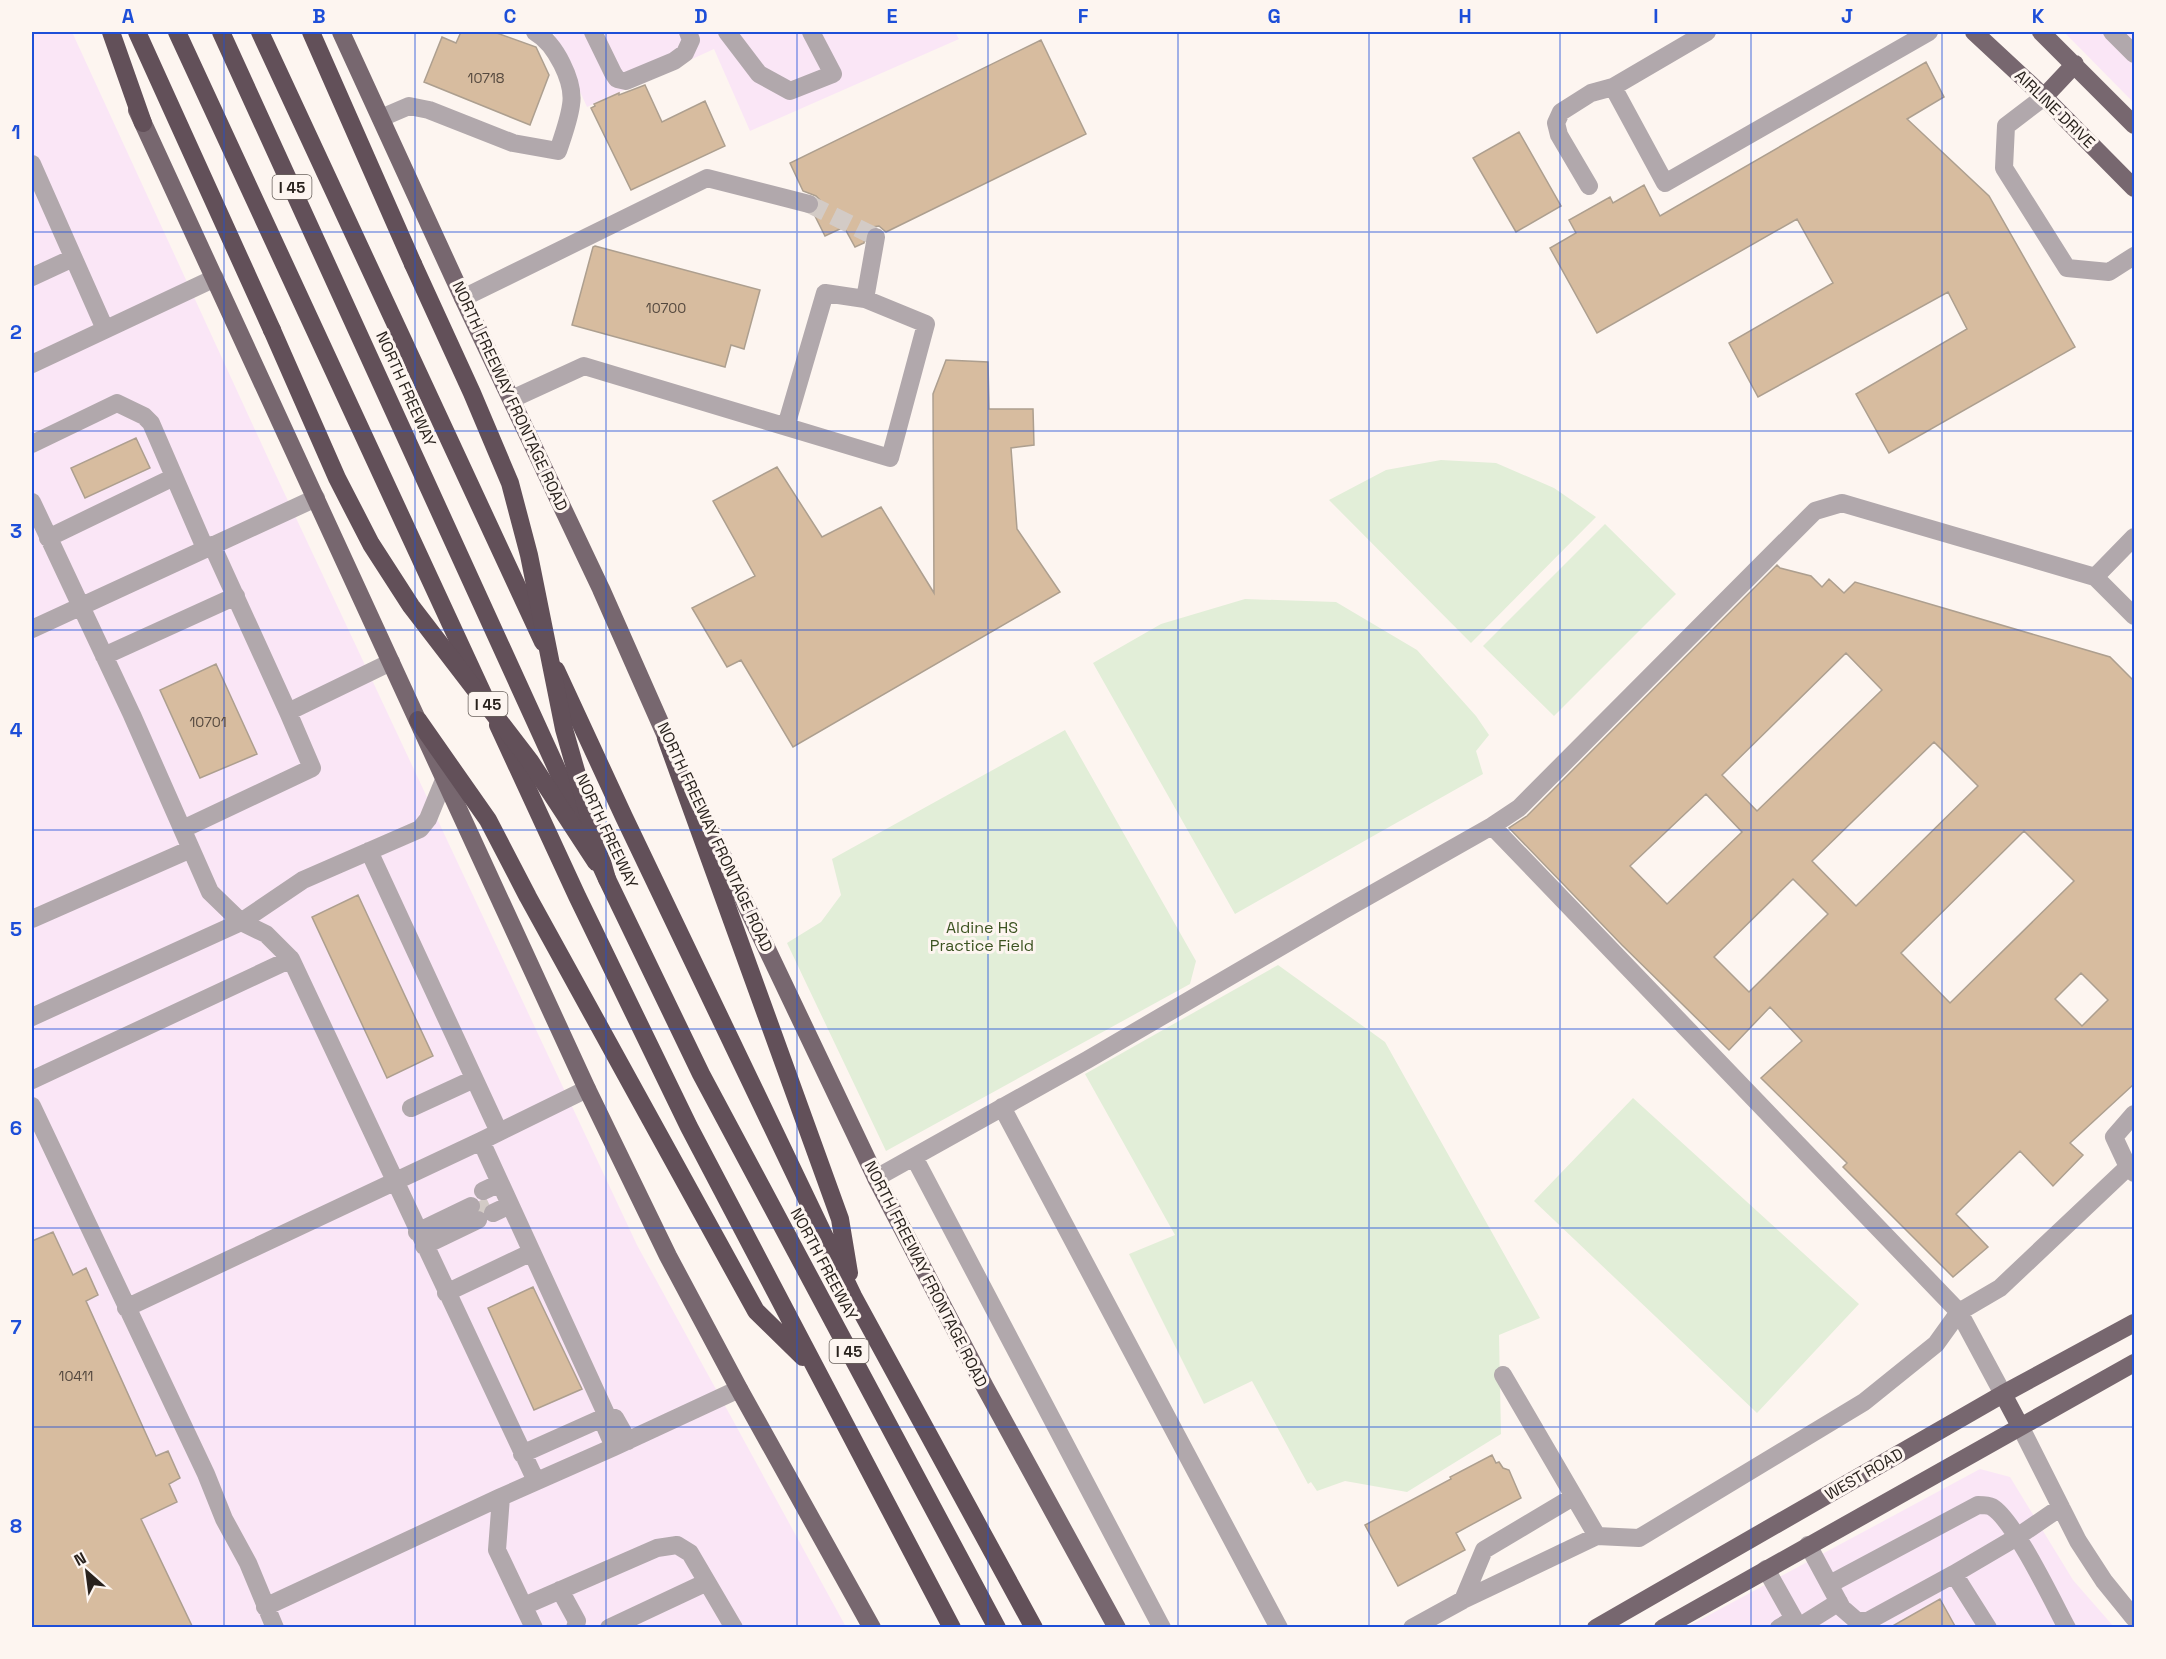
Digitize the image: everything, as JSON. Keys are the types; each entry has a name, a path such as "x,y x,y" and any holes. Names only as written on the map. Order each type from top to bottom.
{"highway":[{"path":"111,32 144,123"},
{"path":"136,32 337,478 371,544 411,606 530,760 607,879"},
{"name":"I 45","path":"177,32 577,896 689,1127 952,1628"},
{"name":"NORTH FREEWAY","path":"221,32 607,879 700,1074 996,1628"},
{"name":"NORTH FREEWAY","path":"260,32 619,806 853,1296 1034,1628"},
{"path":"311,32 510,483 529,555 564,729 607,879"},
{"path":"418,720 488,820 756,1311 815,1369"},
{"path":"666,738 840,1219 853,1296"}],"main road":[{"path":"101,32 587,1089 668,1256 738,1389 872,1628"},
{"name":"NORTH FREEWAY FRONTAGE ROAD","path":"341,32 463,298 606,599 658,714 666,738 876,1178 985,1387 1118,1628"},
{"name":"AIRLINE DRIVE","path":"1974,32 2044,97 2134,188"},
{"path":"2041,32 2134,125"},
{"path":"2044,97 2075,64"},
{"name":"WEST ROAD","path":"1596,1628 2003,1394 2134,1323"},
{"name":"WEST ROAD","path":"1663,1628 2134,1363"},
{"path":"2003,1394 2020,1426"}],"street":[{"path":"381,118 409,106 429,111 513,143 558,151 572,103 565,67 545,37 535,32"},
{"path":"593,32 617,79 626,81 674,61 685,53 691,40 687,32"},
{"path":"727,32 759,74 790,91 833,74 811,32"},
{"path":"1589,186 1559,135 1556,123 1561,112 1591,93 1612,87 1707,32"},
{"path":"1612,87 1665,183 1929,32"},
{"path":"2112,32 2134,54"},
{"path":"2044,97 2006,126 2004,168 2067,268 2109,272 2134,256"},
{"path":"32,164 105,329"},
{"path":"463,298 707,178 809,204"},
{"path":"865,298 876,237"},
{"path":"32,277 73,258"},
{"path":"32,364 215,278"},
{"path":"512,399 584,366 890,458 926,324 865,298 825,293 786,426"},
{"path":"32,444 117,403 144,416 151,423 174,477 236,596 312,768 183,829"},
{"path":"48,538 174,477"},
{"path":"32,629 316,498"},
{"path":"32,502 210,892 242,922 267,934 291,959 536,1481"},
{"path":"876,1178 1087,1060 1342,910 1492,826 1519,808 1815,511 1842,503 2095,577 2134,616"},
{"path":"2095,577 2134,537"},
{"path":"104,656 236,596"},
{"path":"288,712 391,662"},
{"path":"32,1017 242,922 303,880 420,829 424,825 444,780"},
{"path":"1492,826 1959,1312 2003,1394"},
{"path":"32,919 191,849"},
{"path":"369,851 499,1132"},
{"path":"32,1080 291,959"},
{"path":"411,1108 474,1079"},
{"path":"126,1308 481,1142 587,1089"},
{"path":"32,1106 38,1136 126,1308 206,1474 224,1518 248,1563 275,1628"},
{"path":"1002,1107 1279,1628"},
{"path":"1412,1628 1463,1600 1597,1536 1639,1538 1854,1408 1897,1377 1936,1344 1959,1312 2000,1288 2131,1170 2114,1137 2134,1114"},
{"path":"481,1142 607,1416"},
{"path":"914,1158 1162,1628"},
{"path":"419,1235 505,1194"},
{"path":"446,1293 532,1252"},
{"path":"1503,1375 1597,1536"},
{"path":"265,1607 738,1389"},
{"path":"522,1454 607,1416 615,1418 621,1444"},
{"path":"2020,1426 2078,1541 2093,1565 2134,1618"},
{"path":"501,1497 497,1550 534,1628"},
{"path":"1463,1600 1484,1550 1573,1497"},
{"path":"1830,1584 1978,1505 1989,1505 2000,1514 2017,1537 2067,1628"},
{"path":"1808,1545 1842,1608 1857,1621 1868,1621 2017,1537 2061,1507"},
{"path":"524,1606 657,1548 677,1545 690,1553 734,1628"},
{"path":"1766,1569 1793,1625 1839,1602"},
{"path":"1954,1574 1988,1628"},
{"path":"609,1628 707,1582"},
{"path":"560,1590 577,1621 575,1628"}],"shaded area":[{"path":"32,32 72,32 274,471 637,1245 846,1627 32,1628"},
{"path":"553,32 955,32 959,39 750,131 714,49 587,107"},
{"path":"2064,32 2134,32 2134,103"},
{"path":"1980,1469 2010,1477 2073,1580 2114,1627 1685,1628"}],"green space":[{"path":"1441,460 1496,463 1554,488 1596,517 1471,643 1329,500 1386,470"},
{"path":"1605,524 1676,594 1554,716 1483,646"},
{"path":"1245,599 1336,602 1417,650 1476,716 1489,735 1476,751 1483,774 1235,914 1093,663 1161,624"},
{"name":"Aldine HS Practice Field","path":"1065,730 1196,961 1190,984 886,1151 787,943 821,922 841,895 832,859"},
{"path":"1278,965 1385,1042 1540,1318 1499,1335 1501,1434 1407,1492 1345,1481 1317,1491 1311,1482 1308,1484 1252,1381 1204,1404 1129,1254 1175,1235 1085,1074"},
{"path":"1633,1098 1859,1304 1757,1413 1534,1201"}],"building":[{"path":"461,32 494,32 536,47 549,75 530,125 424,82 442,37 456,43"},
{"path":"1041,40 1086,134 886,232 879,226 872,227 867,230 864,243 855,247 844,227 825,236 814,214 820,207 820,200 803,191 790,163"},
{"path":"1926,62 1944,97 1907,119 1989,196 2075,347 1889,453 1856,394 1967,329 1948,292 1758,397 1729,343 1833,283 1797,219 1597,333 1550,248 1576,233 1569,220 1610,197 1613,203 1644,185 1660,216"},
{"path":"645,85 662,122 705,101 725,146 631,190 591,108 595,106 594,104 619,93 619,95"},
{"path":"1519,132 1561,206 1516,232 1473,158"},
{"path":"595,246 760,290 744,349 731,345 725,367 572,325"},
{"path":"946,360 988,362 989,409 1033,409 1034,445 1011,448 1017,529 1060,592 793,747 741,660 727,667 692,608 755,576 713,501 777,467 822,537 881,507 934,593 933,394"},
{"path":"136,438 150,468 85,498 71,468"},
{"path":"1777,565 1780,568 1811,576 1822,587 1829,579 1844,593 1855,582 2110,657 2134,681 2134,1084 2070,1143 2083,1155 2053,1186 2020,1151 1956,1214 1988,1247 1953,1277 1843,1167 1847,1163 1761,1078 1802,1041 1770,1007 1729,1050 1622,945 1509,828 1527,816","holes":["1846,653 1882,690 1757,811 1722,775","1934,742 1978,786 1856,906 1812,861","1706,794 1742,832 1667,904 1630,866","2024,831 2074,881 1950,1003 1901,953","1793,879 1828,914 1749,992 1714,957","2081,973 2108,1000 2082,1026 2055,999"]},
{"path":"216,664 257,754 200,778 160,690"},
{"path":"358,895 433,1056 387,1078 312,917"},
{"path":"53,1232 73,1275 86,1268 98,1295 86,1301 156,1456 168,1451 180,1478 169,1484 177,1502 141,1519 193,1628 32,1628 32,1241"},
{"path":"533,1287 582,1389 534,1410 488,1308"},
{"path":"1492,1455 1496,1463 1499,1462 1503,1468 1509,1470 1521,1498 1456,1533 1465,1550 1398,1586 1365,1525"},
{"path":"1940,1599 1956,1628 1889,1628"}],"tunnel":[{"path":"809,204 876,237"},
{"path":"475,1213 490,1206"}]}
